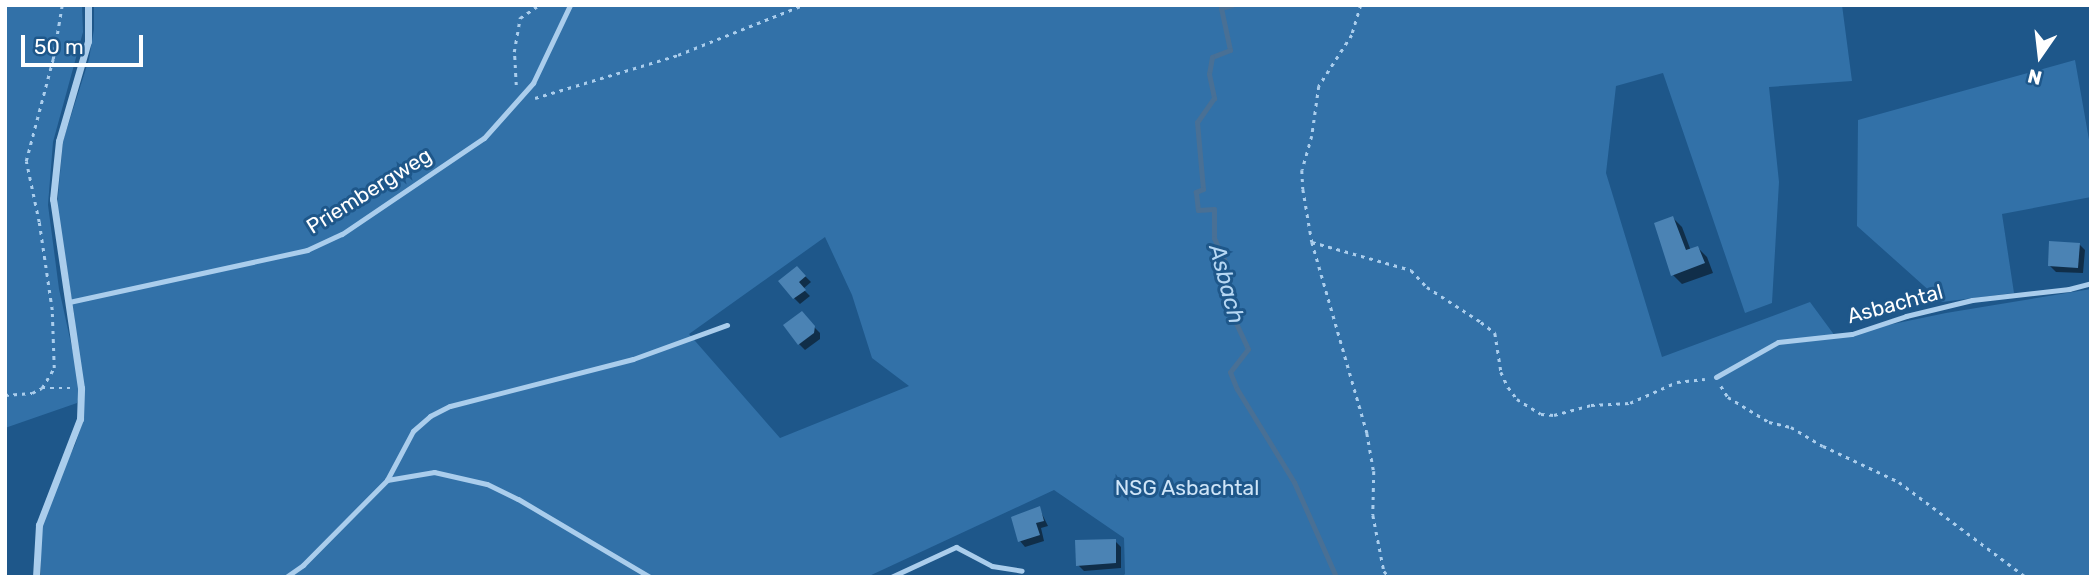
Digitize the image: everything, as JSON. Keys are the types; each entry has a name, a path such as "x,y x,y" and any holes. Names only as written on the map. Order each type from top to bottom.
{"street":[{"path":"36,577 39,525 48,495 80,419 81,388 53,199 58,141 89,41 88,5"}],"lane":[{"name":"Priembergweg","path":"68,302 240,267 326,243 484,138 517,103 549,55 570,5"},
{"name":"Asbachtal","path":"1716,377 1778,342 1852,334 1906,316 1972,300 2068,289 2091,282"},
{"path":"286,577 303,565 387,480 414,431 430,416 450,406 633,359 727,325"},
{"path":"387,480 434,472 486,484 518,499 650,577"},
{"path":"891,577 956,547 992,566 1022,571"}],"path":[{"path":"540,5 520,18 513,52 517,103 678,55 803,5"},
{"path":"1361,5 1352,35 1319,86 1312,136 1302,170 1312,242 1367,433 1374,471 1373,515 1384,571 1389,577"},
{"path":"1312,242 1411,271 1427,287 1481,322 1495,333 1502,372 1508,387 1523,404 1541,414 1554,415 1591,405 1630,403 1677,382 1716,377 1728,397 1769,422 1791,427 1823,446 1899,482 2026,577"},
{"path":"5,396 32,393 42,388 81,388"}],"green space":[{"name":"NSG Asbachtal","path":"5,5 82,5 83,32 53,142 48,205 59,289 80,384 74,313 57,207 63,141 89,59 94,29 94,5 1842,5 1852,81 1769,87 1779,182 1772,303 1745,313 1663,73 1616,86 1606,173 1662,357 1810,302 1835,336 1946,313 2091,289 2091,577 1122,577 1125,574 1124,538 1054,490 867,577 41,577 41,526 50,496 75,445 82,424 81,389 77,403 5,428","holes":["825,237 852,295 872,358 909,386 780,438 689,334"]},
{"path":"2075,60 2091,151 2091,197 2002,214 2014,293 1942,302 1857,226 1858,120"}],"building":[{"path":"1673,216 1686,250 1698,246 1705,263 1671,276 1654,223"},
{"path":"2049,241 2080,243 2078,268 2048,266"},
{"path":"797,266 806,276 799,282 806,290 793,299 778,281"},
{"path":"802,311 815,326 814,333 798,345 783,325"},
{"path":"1040,506 1044,521 1036,523 1040,535 1018,542 1011,517"},
{"path":"1116,539 1116,563 1076,566 1075,540"}],"waterway":[{"name":"Asbach","path":"1232,5 1221,8 1230,50 1212,57 1209,74 1214,98 1197,122 1203,189 1196,192 1198,210 1214,209 1214,238 1224,259 1235,321 1248,349 1230,372 1237,389 1294,482 1336,577"}]}
